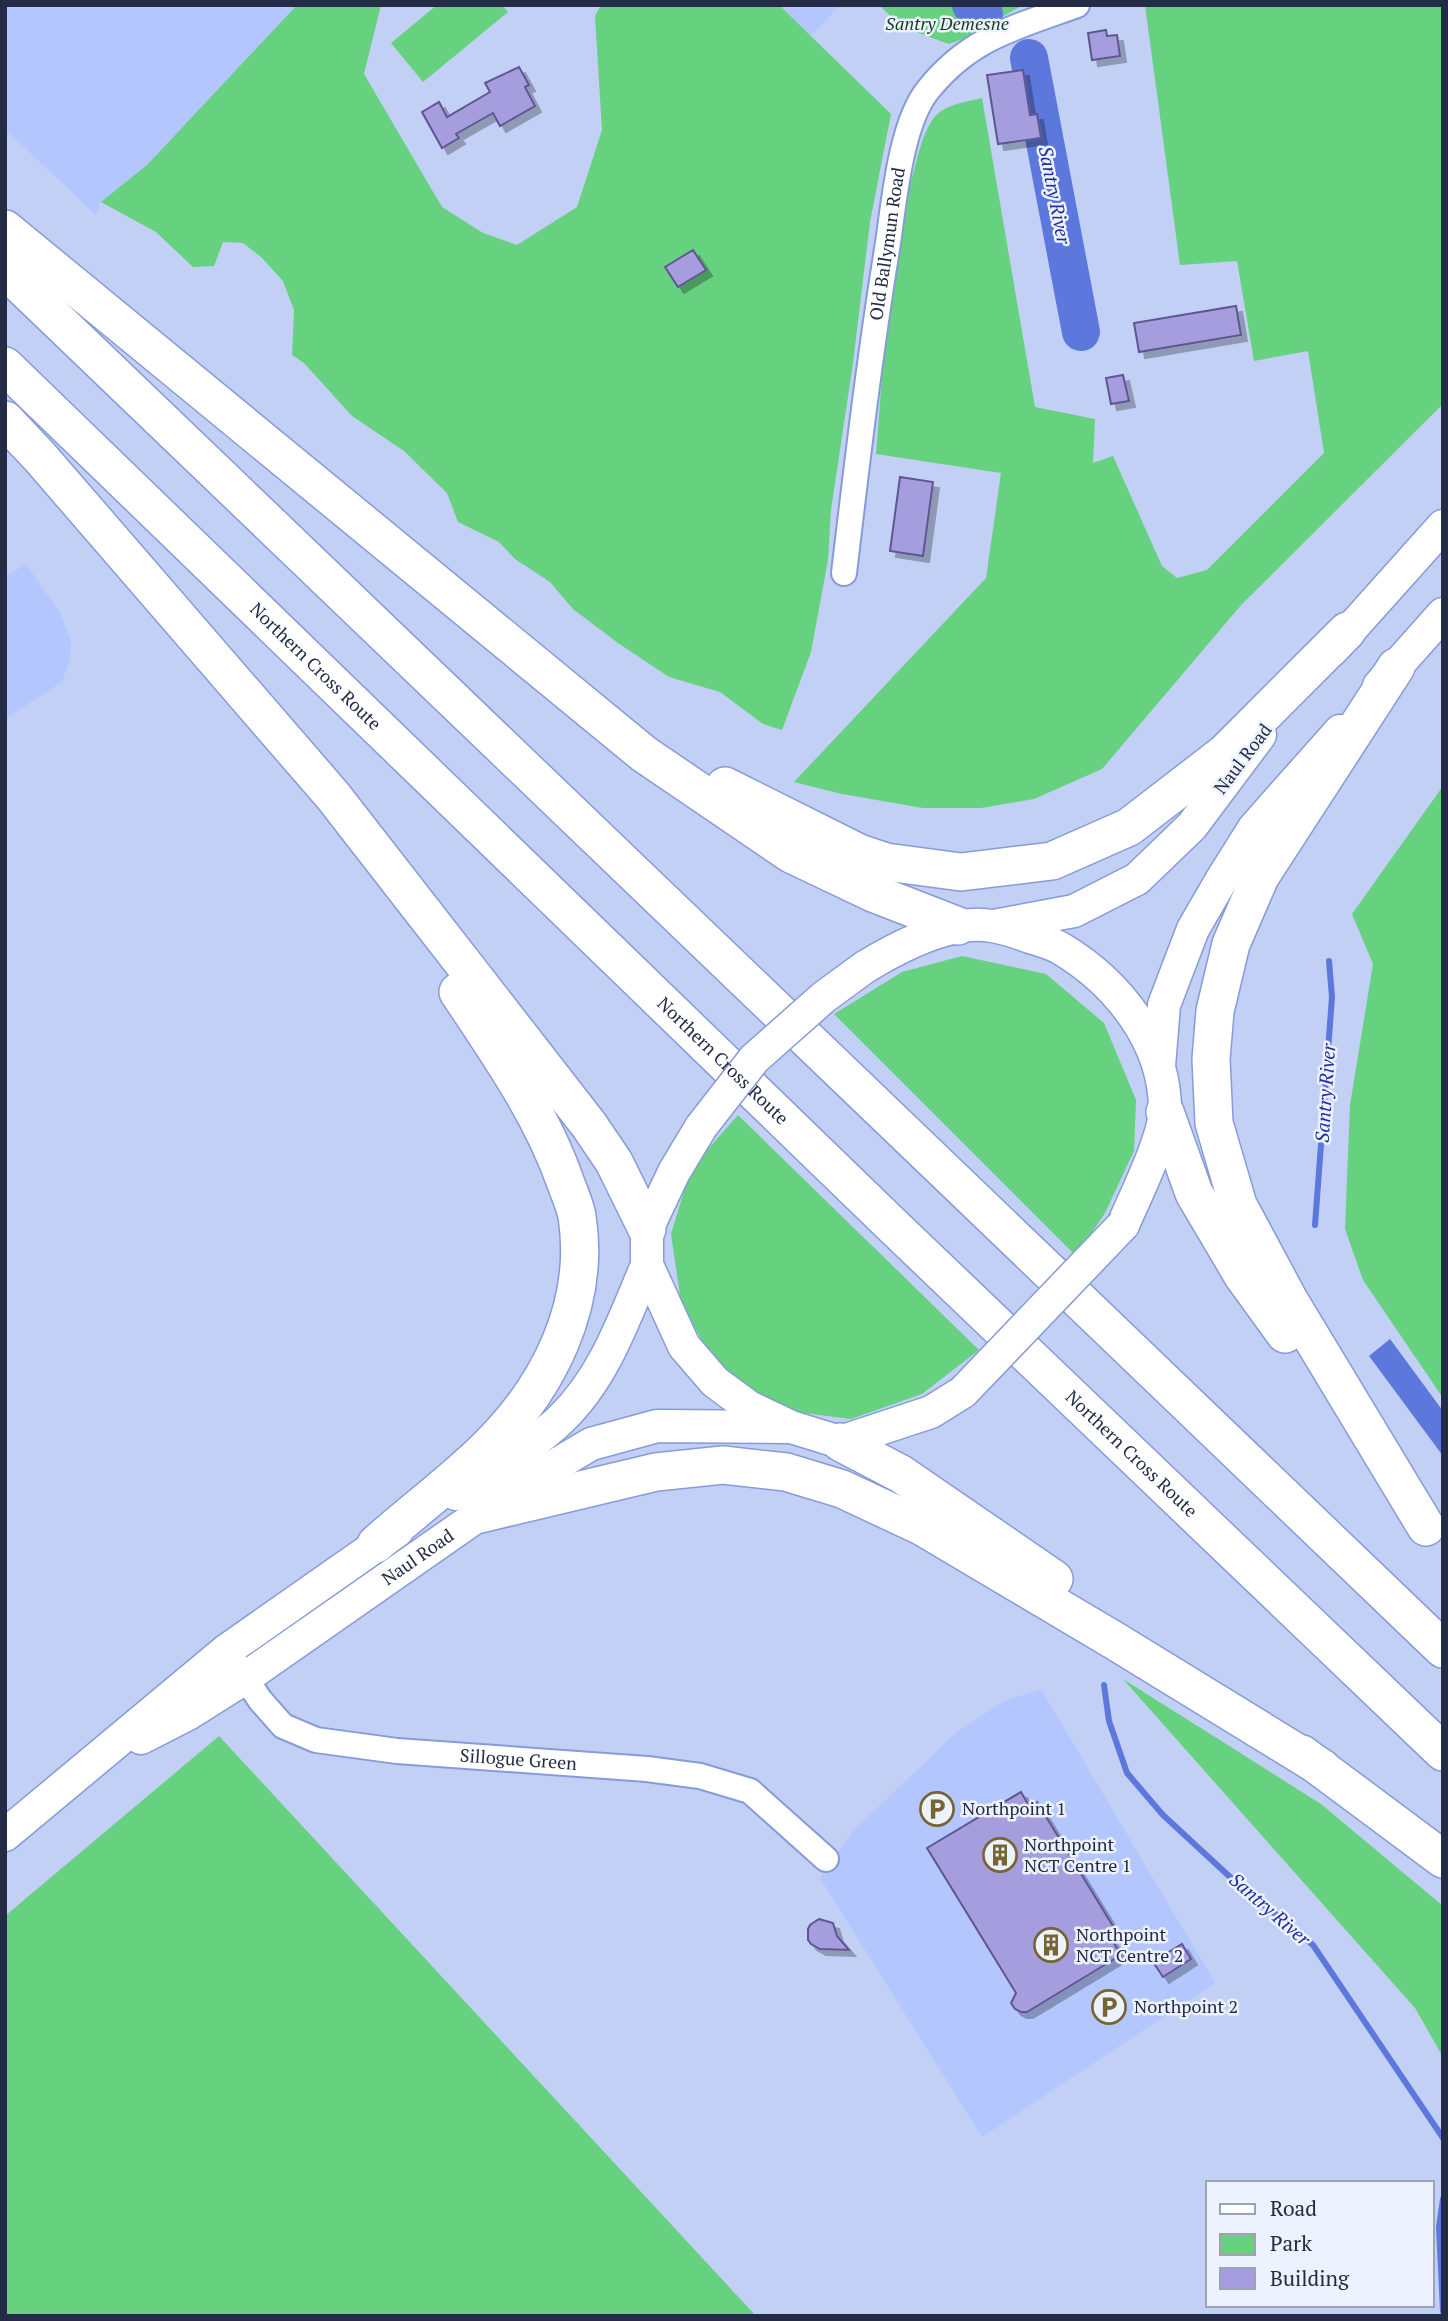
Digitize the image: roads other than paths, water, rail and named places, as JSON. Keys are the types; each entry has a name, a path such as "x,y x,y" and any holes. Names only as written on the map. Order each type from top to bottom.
{"highway":[{"path":"5,229 644,754 791,854 873,893 958,926"},
{"path":"5,270 1443,1650"},
{"name":"Northern Cross Route","path":"5,366 903,1235 1443,1752"},
{"path":"5,421 39,456 333,796 589,1125 614,1162 647,1229"},
{"path":"526,657 651,743 708,778 846,847 886,862 961,872 1052,861 1129,827 1225,753 1347,631"},
{"path":"1396,667 1260,877 1231,944 1215,1011 1211,1059 1214,1123 1238,1205 1289,1300 1434,1538"},
{"path":"333,796 532,1108 559,1164 577,1214 580,1256 574,1307 551,1365 515,1417 485,1449 376,1544"},
{"path":"1165,1112 1194,1193 1243,1276 1434,1538"},
{"path":"840,1443 907,1478 1125,1626 1443,1858"},
{"path":"480,1514 656,1472 723,1465 786,1472 842,1489 912,1521 1322,1768"}],"main road":[{"name":"Naul Road","path":"999,925 1074,911 1137,879 1192,826 1259,735 1347,631 1443,526"},
{"path":"1158,1066 1164,1005 1194,929 1254,828 1443,614"},
{"path":"999,925 1058,947 1095,972 1123,1001 1146,1033 1158,1066 1165,1112 1154,1150 1123,1225 963,1392 931,1412 840,1443 791,1427 749,1407 715,1382 684,1346 647,1265 647,1229 674,1172 701,1127 754,1059 824,996 865,967 900,946 958,926 999,925"},
{"name":"Naul Road","path":"5,1835 227,1650 376,1544 439,1505 560,1421 579,1400 608,1356 647,1265"},
{"name":"Naul Road","path":"73,1777 188,1714 245,1678 480,1514 591,1444 657,1426 791,1427"}],"street":[{"name":"Old Ballymun Road","path":"844,573 866,379 895,198 906,141 916,110 927,91 965,54 989,38 1020,24 1077,5"},
{"name":"Sillogue Green","path":"227,1650 245,1678 283,1726 316,1740 397,1751 647,1769 700,1776 751,1791 826,1859"}],"water":[{"path":"1390,1339 1443,1411 1443,1456 1369,1356"}],"waterway":[{"name":"Santry River","path":"971,5 984,14"},
{"name":"Santry River","path":"1029,58 1081,332"},
{"name":"Santry River","path":"1315,1225 1332,997 1329,961"},
{"name":"Santry River","path":"1104,1685 1109,1721 1127,1773 1163,1815 1229,1876 1313,1945 1443,2138"},
{"name":"Santry River","path":"1443,2199 1439,2227 1443,2311"}],"place":[{"name":"Northpoint 1","path":"937,1809"},
{"name":"Northpoint NCT Centre 1","path":"1000,1855"},
{"name":"Northpoint NCT Centre 2","path":"1051,1945"},
{"name":"Northpoint 2","path":"1109,2007"}],"park label":[{"name":"Santry Demesne","path":"947,24"}]}
